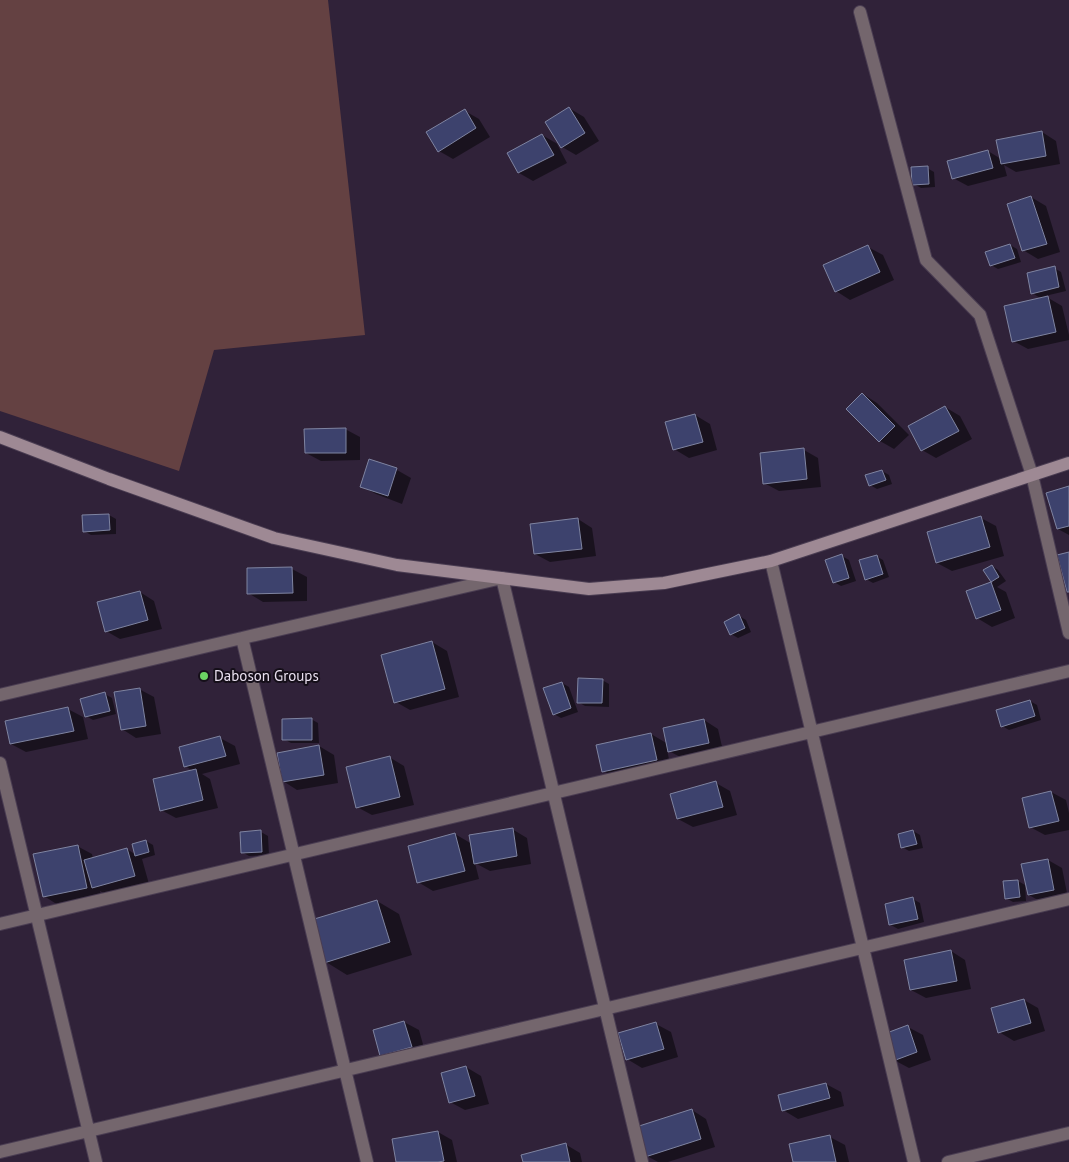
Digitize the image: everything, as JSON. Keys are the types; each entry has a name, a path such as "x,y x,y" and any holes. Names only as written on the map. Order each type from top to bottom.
{"street":[{"path":"860,12 926,260 980,315 1032,475 1069,633"},
{"path":"0,437 109,479 274,538 397,565 589,590 664,583 770,561 1069,463"},
{"path":"770,561 914,1162"},
{"path":"0,695 502,578"},
{"path":"502,578 642,1162"},
{"path":"242,638 367,1162"},
{"path":"0,924 1069,670"},
{"path":"0,764 96,1162"},
{"path":"0,1152 1069,899"},
{"path":"948,1162 1069,1134"}],"shaded area":[{"path":"0,0 328,0 365,335 214,350 179,471 0,411"}],"building":[{"path":"569,107 585,133 561,148 545,122"},
{"path":"465,109 476,128 438,152 426,132"},
{"path":"1042,131 1046,156 1001,164 996,140"},
{"path":"542,134 554,155 518,173 507,153"},
{"path":"988,150 993,168 952,179 947,161"},
{"path":"928,166 929,184 912,185 911,167"},
{"path":"1031,196 1047,244 1022,251 1007,204"},
{"path":"1010,244 1015,258 990,266 985,252"},
{"path":"868,245 880,272 835,292 823,265"},
{"path":"1055,266 1059,287 1031,294 1027,273"},
{"path":"1048,296 1056,332 1012,342 1004,306"},
{"path":"862,393 895,426 879,442 846,409"},
{"path":"945,406 959,431 921,451 908,426"},
{"path":"695,414 703,442 673,450 665,422"},
{"path":"346,428 346,453 305,453 304,429"},
{"path":"804,448 807,479 763,484 760,453"},
{"path":"369,459 397,468 388,496 360,487"},
{"path":"882,470 886,480 869,486 865,475"},
{"path":"1069,486 1069,526 1057,529 1046,493"},
{"path":"109,514 110,530 83,532 82,515"},
{"path":"981,516 990,547 936,563 927,532"},
{"path":"578,518 582,549 534,554 530,524"},
{"path":"1069,552 1069,592 1067,592 1057,555"},
{"path":"842,554 849,578 833,583 825,560"},
{"path":"877,555 883,574 865,580 859,560"},
{"path":"992,565 999,577 991,582 983,570"},
{"path":"292,567 293,593 247,594 247,568"},
{"path":"991,582 1001,610 976,619 966,591"},
{"path":"140,591 148,620 105,632 97,602"},
{"path":"739,614 745,628 730,635 724,622"},
{"path":"432,641 445,689 394,703 381,655"},
{"path":"578,678 603,679 602,703 577,703"},
{"path":"562,682 571,708 553,715 543,688"},
{"path":"140,688 146,726 121,730 114,692"},
{"path":"105,692 110,711 85,717 80,699"},
{"path":"1030,700 1035,716 1001,727 996,710"},
{"path":"68,707 74,731 10,744 5,721"},
{"path":"312,718 312,740 282,740 282,719"},
{"path":"704,719 709,743 668,752 663,728"},
{"path":"651,733 657,760 602,772 596,745"},
{"path":"220,736 226,756 184,767 179,747"},
{"path":"319,745 324,775 282,782 277,753"},
{"path":"390,756 400,797 356,808 346,767"},
{"path":"196,769 203,800 160,811 153,779"},
{"path":"716,781 723,807 677,819 670,794"},
{"path":"1051,791 1059,821 1029,828 1022,798"},
{"path":"513,828 517,856 474,864 469,835"},
{"path":"261,830 262,852 241,853 240,832"},
{"path":"913,830 917,844 901,848 898,834"},
{"path":"455,833 465,871 417,883 408,846"},
{"path":"146,840 149,852 135,856 132,844"},
{"path":"78,845 87,888 43,897 33,854"},
{"path":"127,848 135,876 92,888 84,860"},
{"path":"1048,859 1054,890 1028,895 1021,864"},
{"path":"1018,880 1020,897 1005,899 1003,881"},
{"path":"913,897 918,919 889,925 885,904"},
{"path":"377,900 390,942 324,963 311,920"},
{"path":"951,950 957,981 910,990 904,960"},
{"path":"1024,999 1031,1023 998,1033 991,1008"},
{"path":"404,1021 412,1047 380,1056 373,1030"},
{"path":"656,1022 664,1049 626,1060 618,1033"},
{"path":"908,1025 917,1052 893,1061 884,1034"},
{"path":"466,1066 475,1096 449,1103 441,1073"},
{"path":"826,1083 830,1098 782,1111 778,1095"},
{"path":"692,1109 701,1139 645,1157 636,1127"},
{"path":"438,1131 444,1161 396,1162 392,1139"},
{"path":"830,1135 836,1162 793,1162 789,1144"},
{"path":"566,1143 570,1162 523,1162 521,1155"}],"place":[{"name":"Daboson Groups","path":"204,676"}]}
